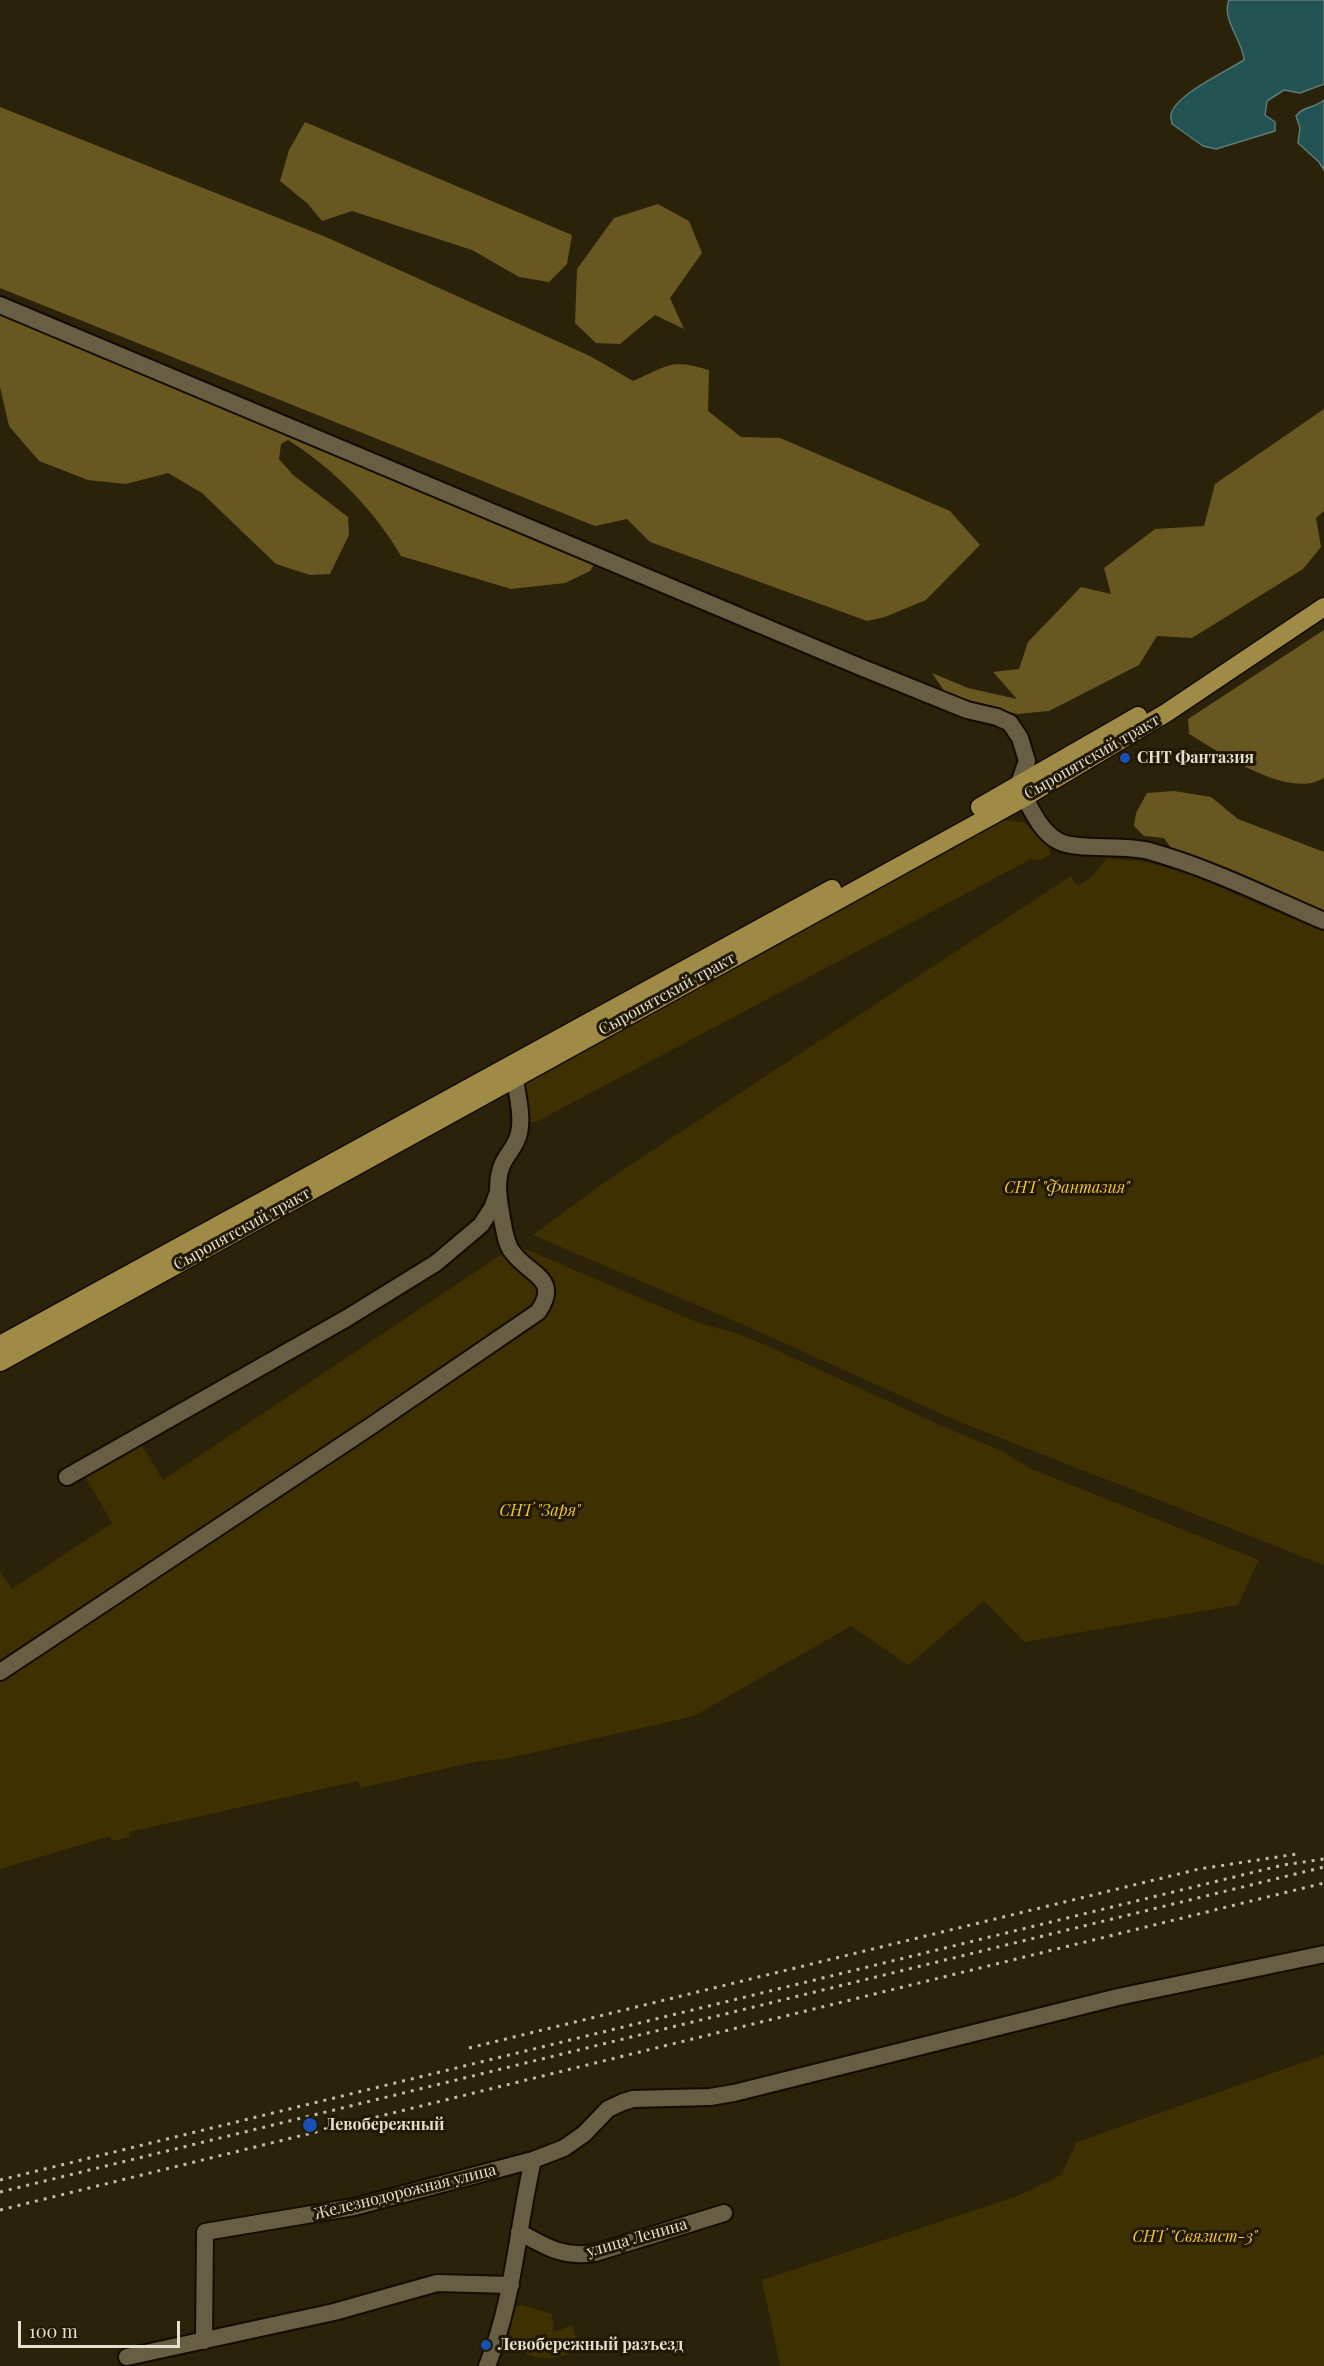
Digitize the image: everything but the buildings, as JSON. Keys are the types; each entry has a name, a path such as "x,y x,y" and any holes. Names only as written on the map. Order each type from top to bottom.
{"main road":[{"name":"Сыропятский тракт","path":"0,1362 515,1078 1022,791 1158,704 1324,593"},
{"name":"Сыропятский тракт","path":"0,1346 1166,714 1324,607"}],"street":[{"path":"0,305 858,666 966,710 997,717 1010,723 1020,738 1027,761 1022,791 1047,832 1064,844 1120,846 1146,850 1194,864 1324,921"},
{"path":"67,1477 347,1318 436,1263 481,1225 492,1208 498,1191 500,1172 520,1131 515,1078"},
{"path":"0,1672 371,1426 538,1312 547,1292 535,1270 514,1255 507,1244 498,1191"},
{"name":"Железнодорожная улица","path":"204,2341 206,2232 354,2207 532,2160 564,2148 584,2134 608,2109 633,2099 700,2098 734,2093 1118,1997 1324,1954"},
{"path":"488,2366 495,2348 511,2285 532,2160"},
{"name":"улица Ленина","path":"519,2232 559,2253 579,2255 595,2253 724,2213"},
{"path":"128,2358 334,2313 437,2283 511,2285"}],"green space":[{"path":"1001,820 1024,822 1047,845 1051,854 1041,860 1031,859 536,1122 531,1122 529,1106 522,1091 526,1081"},
{"name":"СНТ \"Фантазия\"","path":"1107,858 1147,862 1191,875 1324,932 1324,1565 955,1420 746,1326 533,1235 612,1177 1071,876 1077,886 1089,879"},
{"name":"СНТ \"Заря\"","path":"516,1245 699,1323 736,1333 772,1348 1002,1451 1029,1468 1259,1560 1238,1605 1024,1642 984,1601 908,1665 851,1626 694,1716 505,1759 479,1761 360,1788 358,1781 129,1832 130,1837 112,1841 110,1836 0,1869 0,1571 12,1589 112,1523 85,1477 141,1444 163,1480"},
{"name":"СНТ \"Связист-3\"","path":"1324,2055 1324,2366 780,2366 762,2280 1018,2196 1061,2175 1077,2142"},
{"path":"521,2305 552,2314 554,2332 572,2325 580,2350 557,2357 541,2358 503,2344 515,2307"}],"shaded area":[{"path":"0,107 326,237 590,356 633,381 670,365 696,366 709,370 708,411 741,437 780,438 950,511 980,545 926,600 885,617 867,621 650,542 627,519 595,526 0,288"},
{"path":"305,122 572,235 567,264 549,282 519,277 472,250 352,211 322,221 307,203 280,181 289,150"},
{"path":"658,204 689,221 702,253 670,298 684,329 655,315 620,344 596,343 575,323 577,269 614,218"},
{"path":"0,307 598,558 590,571 565,583 511,589 401,556 379,523 351,491 321,463 288,440 281,444 279,459 293,475 348,517 349,535 330,574 310,575 276,564 202,493 168,473 126,484 88,480 39,461 9,426 0,387"},
{"path":"1324,409 1324,511 1316,518 1321,547 1303,569 1192,638 1157,636 1139,665 1049,711 1017,714 947,695 932,673 968,688 1017,699 993,672 1019,669 1028,642 1081,587 1111,594 1104,568 1155,529 1204,526 1215,484"},
{"path":"1324,630 1324,778 1309,783 1292,783 1274,779 1236,762 1189,734 1188,719"},
{"path":"1174,791 1211,797 1238,819 1324,852 1324,915 1173,851 1164,838 1144,836 1134,826 1136,813 1147,793"}],"water":[{"path":"1229,0 1324,0 1324,84 1300,93 1284,90 1267,101 1265,115 1275,122 1275,131 1216,149 1203,146 1172,124 1171,116 1174,107 1191,92 1244,60 1228,15"},
{"path":"1324,100 1324,170 1319,162 1298,143 1300,128 1296,116 1302,110"}],"railway":[{"path":"469,2048 1199,1869 1297,1854"},
{"path":"0,2180 1283,1865 1324,1859"},
{"path":"0,2192 1324,1867"},
{"path":"0,2210 1324,1883"}],"place":[{"name":"СНТ Фантазия","path":"1125,758"},
{"name":"Левобережный","path":"310,2125"},
{"name":"Левобережный разъезд","path":"486,2345"}]}
